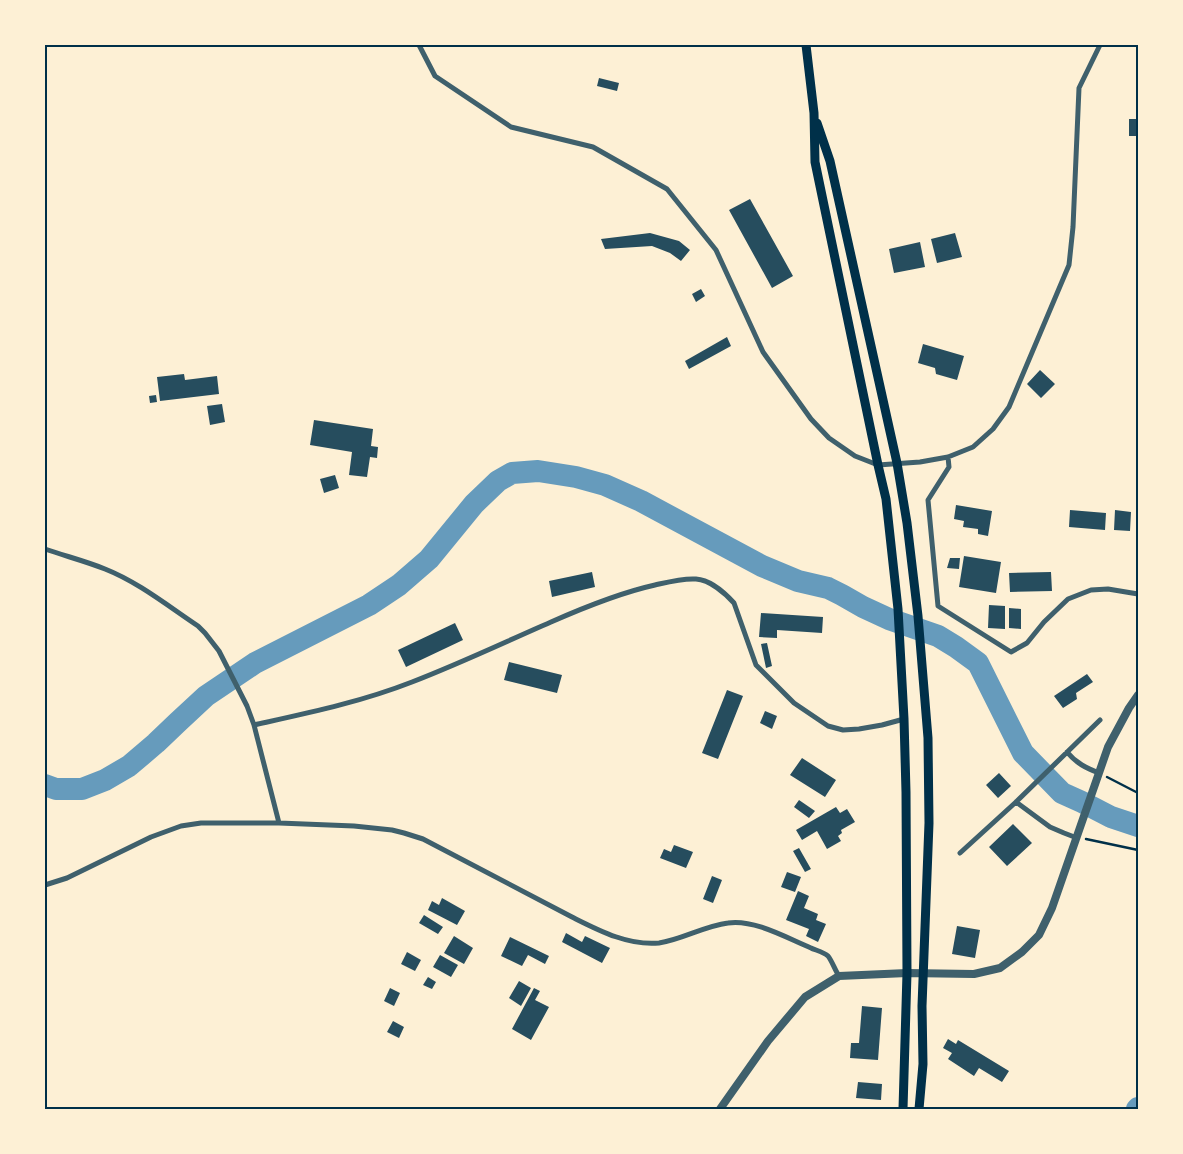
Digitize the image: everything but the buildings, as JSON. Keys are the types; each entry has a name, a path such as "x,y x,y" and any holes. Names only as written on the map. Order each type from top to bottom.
{"main road":[{"path":"806,45 814,113 815,162 886,500 898,609 906,792 907,973 902,1109"},
{"path":"814,113 830,161 897,463 907,523 918,616 928,738 929,823 922,1006 923,1064 919,1109"}],"street":[{"path":"419,45 435,76 511,127 593,147 667,189 716,250 763,352 811,419 829,438 855,456 878,465 920,462 948,457 973,447 993,429 1009,407 1069,265 1073,227 1079,88 1100,45"},
{"path":"948,457 949,467 928,500 938,606 1011,652 1027,644 1044,622 1068,598 1091,590 1108,589 1138,594"},
{"path":"45,549 106,569 148,592 198,626 211,640 243,697 254,725 279,823"},
{"path":"254,725 349,703 411,682 591,605 635,589 677,580 697,579 708,582 728,596 734,603 756,665 794,703 828,726 843,730 859,729 882,726 904,719"},
{"path":"720,1109 768,1041 805,997 839,976 907,973 974,974 1000,968 1022,952 1039,935 1052,908 1108,746 1138,695"},
{"path":"960,853 1016,802 1100,720"},
{"path":"1067,752 1073,760 1098,773"},
{"path":"1016,802 1050,827 1077,838"},
{"path":"45,885 67,878 151,837 181,826 200,823 279,823 354,826 392,830 423,839 443,848 597,929 628,940 658,943 717,925 736,922 782,935 827,956 839,976"}],"path":[{"path":"1098,773 1138,793"},
{"path":"1077,838 1138,850"}],"waterway":[{"path":"45,785 56,789 82,789 105,780 129,766 206,696 255,663 369,605 399,585 429,559 474,504 498,481 512,473 538,471 576,477 605,485 641,501 762,566 798,581 828,588 889,619 938,636 978,663 1023,753 1062,793 1111,817 1138,826"}]}
